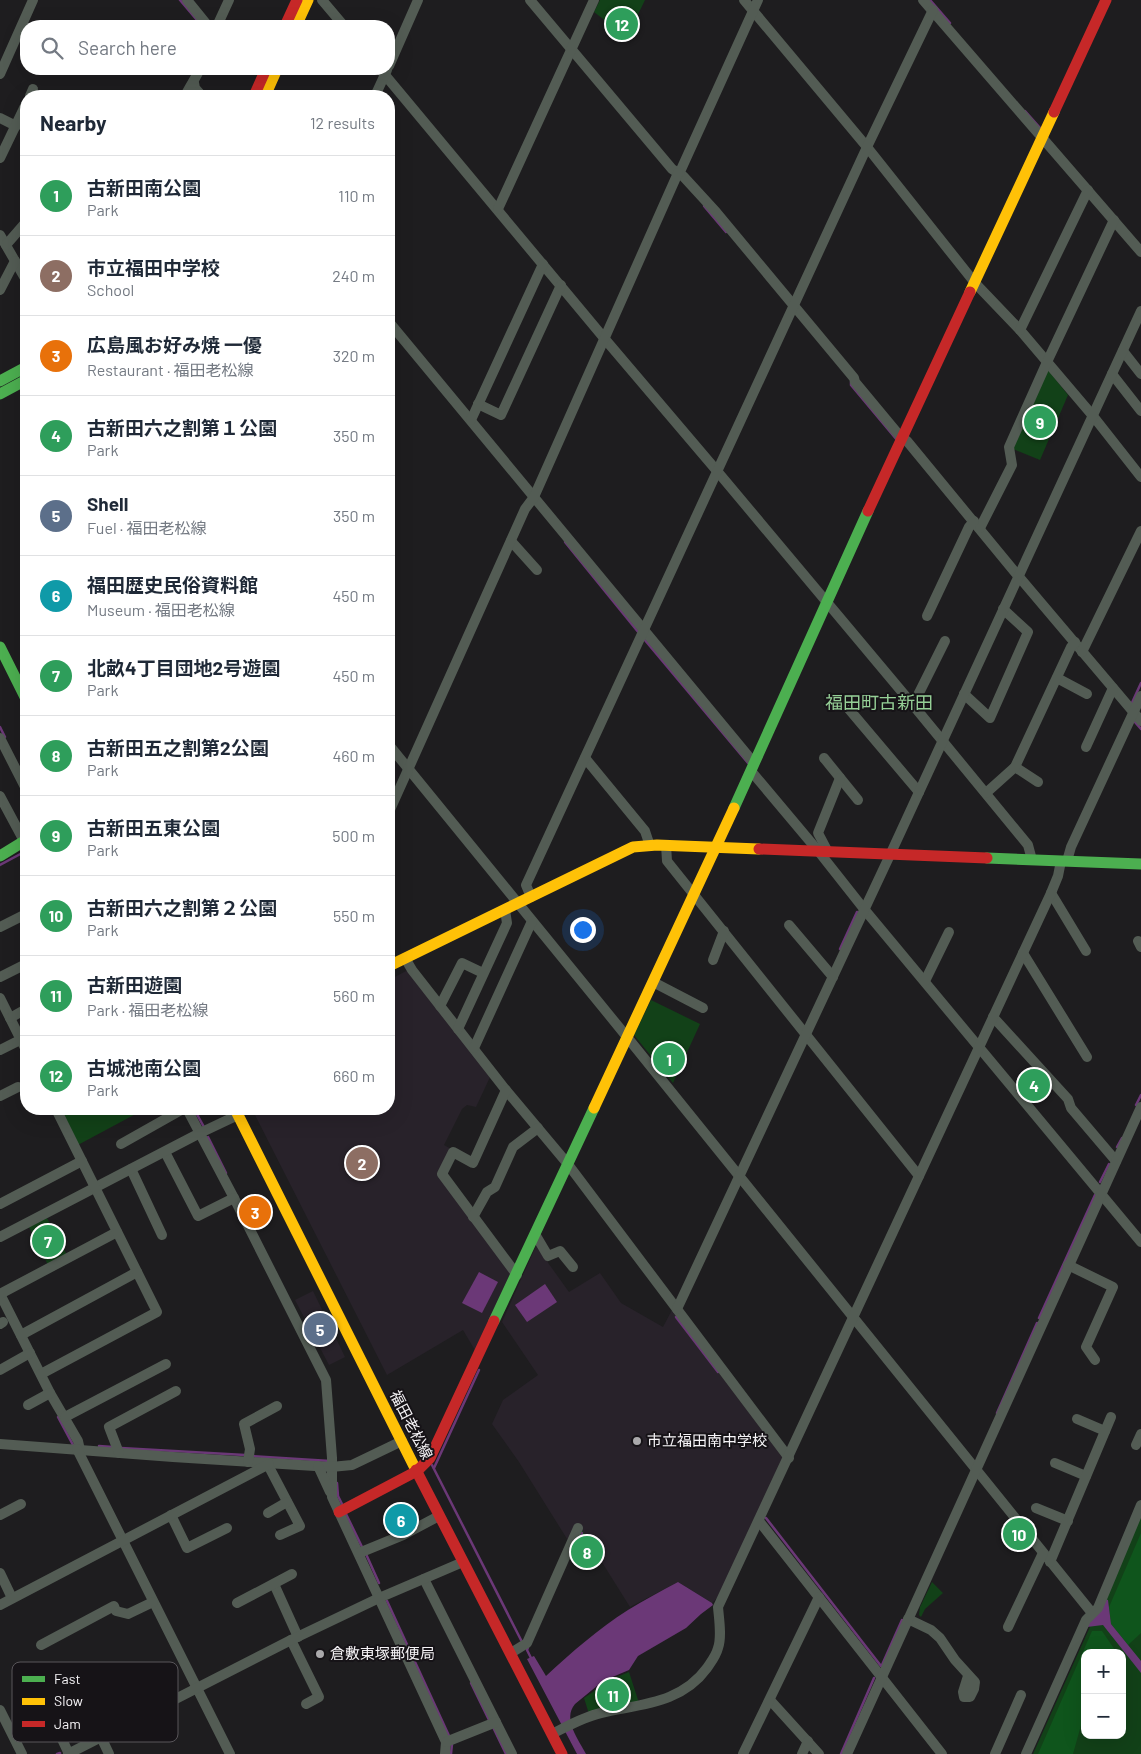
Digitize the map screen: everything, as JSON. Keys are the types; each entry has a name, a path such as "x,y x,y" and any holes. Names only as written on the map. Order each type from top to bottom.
{"street":[{"path":"23,20 32,0"},
{"path":"187,0 203,20"},
{"path":"220,20 229,0"},
{"path":"288,20 297,0"},
{"path":"299,20 308,0"},
{"path":"322,0 339,20"},
{"path":"395,47 418,0"},
{"path":"530,0 573,46 677,172 684,176 716,212 793,308 854,378 855,382 902,441 974,525 1017,579 1082,652 1111,691 1133,713"},
{"path":"498,209 594,0"},
{"path":"339,1512 417,1472 430,1458 517,1275 567,1162 694,893 826,602 1106,0"},
{"path":"531,897 526,885 867,147 931,3 1141,252"},
{"path":"395,797 408,765 512,541 751,5 975,283 1020,330 1141,477"},
{"path":"0,74 20,28"},
{"path":"188,90 197,75"},
{"path":"257,90 263,75"},
{"path":"268,90 274,75"},
{"path":"377,90 382,75"},
{"path":"388,75 602,336 718,471 986,793 1028,845 1032,860"},
{"path":"192,84 197,90"},
{"path":"0,158 20,117"},
{"path":"0,118 16,126"},
{"path":"1020,330 1088,190"},
{"path":"928,616 974,525 1012,465 1008,447 1114,220"},
{"path":"8,243 20,229"},
{"path":"0,235 8,243 20,270"},
{"path":"0,290 15,261"},
{"path":"471,420 543,264"},
{"path":"478,404 501,415 561,285"},
{"path":"677,1309 890,855 917,790 943,741 1091,414 1141,311"},
{"path":"395,329 471,420 642,634 824,852 864,909 1141,1242"},
{"path":"1123,351 1141,374"},
{"path":"0,381 20,370"},
{"path":"1112,374 1141,411"},
{"path":"0,394 20,383"},
{"path":"1082,652 1141,532"},
{"path":"512,541 536,570"},
{"path":"964,694 990,718 1028,632 1003,609"},
{"path":"913,705 945,641"},
{"path":"986,793 1016,767 1073,644"},
{"path":"1,653 20,688"},
{"path":"1057,678 1087,694"},
{"path":"1086,747 1111,691"},
{"path":"552,1734 600,1713 661,1701 685,1689 703,1674 716,1655 719,1646 718,1606 789,1458 1141,696"},
{"path":"848,708 917,790"},
{"path":"0,738 20,777"},
{"path":"395,754 408,765 518,904 1092,1613"},
{"path":"585,758 645,831 650,846"},
{"path":"824,758 858,800"},
{"path":"1016,767 1038,782"},
{"path":"824,852 818,833 840,778"},
{"path":"0,796 20,831"},
{"path":"0,856 20,843"},
{"path":"395,963 633,847 666,845 1141,864"},
{"path":"666,845 667,860 919,1176"},
{"path":"1051,893 1086,951"},
{"path":"458,1029 507,922 505,910"},
{"path":"0,927 20,917"},
{"path":"474,1048 532,921"},
{"path":"789,925 833,977"},
{"path":"713,960 724,931"},
{"path":"925,981 949,932"},
{"path":"1023,953 1087,1057"},
{"path":"404,958 506,1090 567,1162 789,1458"},
{"path":"440,1006 462,963 484,974"},
{"path":"0,977 20,967"},
{"path":"652,982 703,1008"},
{"path":"1,1004 20,1032"},
{"path":"10,1018 20,1012"},
{"path":"993,1017 1068,1099 1071,1108 1116,1161"},
{"path":"0,1050 20,1040"},
{"path":"0,1096 18,1087"},
{"path":"506,1090 473,1162 452,1152 442,1174 517,1275"},
{"path":"848,1754 1141,1107"},
{"path":"41,1374 157,1312 59,1115"},
{"path":"121,1144 172,1115"},
{"path":"189,1115 234,1198 326,1380 333,1464 332,1497"},
{"path":"0,1237 200,1134 232,1115"},
{"name":"福田老松線","path":"239,1115 439,1516 562,1754"},
{"path":"473,1217 487,1192 495,1186 514,1147 538,1128"},
{"path":"165,1152 198,1216 234,1198"},
{"path":"0,1204 82,1161"},
{"path":"131,1169 162,1235"},
{"path":"117,1232 0,1294 50,1393 65,1417 122,1541 230,1754"},
{"path":"535,1234 548,1256 560,1251 574,1267"},
{"path":"1068,1265 1113,1287 1086,1348 1095,1360"},
{"path":"21,1335 137,1272"},
{"path":"0,1370 30,1353"},
{"path":"65,1417 166,1364"},
{"path":"118,1449 109,1426 176,1391"},
{"path":"28,1405 50,1393"},
{"path":"248,1459 250,1449 244,1424 277,1406"},
{"path":"1050,1562 1111,1417"},
{"path":"1076,1419 1105,1431"},
{"path":"1136,1445 1141,1434"},
{"path":"0,1444 118,1449 248,1459 270,1464 318,1466 333,1464 352,1465 402,1441"},
{"path":"270,1464 300,1526 280,1535"},
{"path":"0,1604 270,1464"},
{"path":"1055,1464 1086,1476"},
{"path":"318,1466 446,1748"},
{"path":"268,1513 287,1502"},
{"path":"0,1515 21,1504"},
{"path":"1026,1754 1086,1620 1098,1608 1141,1505"},
{"path":"1036,1508 1068,1521"},
{"path":"171,1515 187,1548 227,1528"},
{"path":"359,1553 403,1535 439,1516"},
{"path":"759,1521 942,1754"},
{"path":"511,1653 527,1643 578,1528"},
{"path":"1008,1627 1043,1552"},
{"path":"178,1699 294,1638 379,1598 463,1562"},
{"path":"0,1573 12,1598"},
{"path":"237,1603 292,1574"},
{"path":"424,1579 512,1754"},
{"path":"274,1584 319,1697 306,1704"},
{"path":"743,1754 820,1597"},
{"path":"41,1645 114,1606 116,1611 128,1614 153,1602"},
{"path":"908,1619 931,1630 940,1638 968,1676"},
{"path":"995,1754 1021,1695"},
{"path":"770,1700 819,1754"},
{"path":"0,1710 12,1734"},
{"path":"435,1754 496,1722"},
{"path":"802,1754 808,1741"},
{"path":"16,1742 22,1754"},
{"path":"63,1742 68,1754 92,1742"},
{"path":"102,1742 109,1754"}],"shaded area":[{"path":"408,970 491,1075 476,1107 467,1105 462,1109 444,1145 451,1149 439,1176 512,1273 476,1352 463,1330 387,1375 255,1115 395,1115 395,977"},
{"name":"市立福田南中学校","path":"536,1246 569,1292 600,1273 621,1303 663,1327 672,1310 783,1458 719,1596 712,1603 678,1582 630,1607 578,1524 569,1542 519,1462 492,1424 503,1400 538,1375 502,1322"},
{"path":"479,1272 498,1282 482,1313 462,1303"},
{"path":"545,1284 557,1302 527,1322 515,1305"},
{"path":"313,1291 345,1357 329,1365 295,1300"},
{"path":"678,1582 713,1605 686,1628 638,1656 629,1670 603,1681 575,1704 571,1710 571,1723 586,1754 577,1754 527,1659 534,1656 546,1676 617,1617"},
{"path":"1103,1598 1108,1600 1111,1624 1141,1661 1141,1673 1126,1654 1126,1649 1122,1649 1103,1625 1087,1627"}],"green space":[{"path":"600,0 645,0 627,37 594,12"},
{"path":"1048,370 1068,395 1040,460 1013,449"},
{"path":"651,1000 700,1024 673,1083 634,1035"},
{"path":"1039,1073 1047,1082 1029,1098 1021,1088"},
{"path":"62,1115 134,1115 76,1146"},
{"path":"47,1218 67,1255 48,1265 29,1227"},
{"path":"1141,1513 1141,1754 1033,1754"},
{"path":"582,1530 599,1557 586,1566 574,1547"},
{"path":"1141,1533 1141,1633 1128,1645 1111,1624 1109,1607"},
{"path":"932,1582 943,1593 925,1609 921,1617 919,1615 920,1607"},
{"path":"1092,1631 1102,1631 1114,1649 1084,1649"},
{"path":"1081,1656 1081,1725 1073,1754 1038,1754"},
{"path":"629,1672 639,1703 589,1714 584,1698 602,1683"}],"waterway":[{"path":"180,0 197,20"},
{"path":"930,0 950,23"},
{"path":"1025,111 1041,129"},
{"path":"704,206 726,232"},
{"path":"851,382 851,385 897,440"},
{"path":"565,542 639,633"},
{"path":"644,639 748,763"},
{"path":"1131,705 1141,683"},
{"path":"1134,721 1141,729"},
{"path":"0,727 5,737"},
{"path":"0,865 20,854"},
{"path":"840,949 857,912"},
{"path":"1136,1105 1141,1095"},
{"path":"197,1115 204,1127"},
{"path":"208,1137 226,1173"},
{"path":"1117,1147 1122,1138"},
{"path":"1100,1182 1109,1164"},
{"path":"1039,1318 1095,1195"},
{"path":"676,1317 718,1372"},
{"path":"997,1413 1037,1323"},
{"path":"434,1468 479,1370"},
{"path":"58,1417 73,1445"},
{"path":"99,1446 113,1447"},
{"path":"121,1448 245,1455"},
{"path":"251,1456 330,1461"},
{"path":"432,1465 521,1640"},
{"path":"337,1483 338,1496 342,1504"},
{"path":"346,1514 363,1549"},
{"path":"766,1518 881,1666"},
{"path":"572,1554 582,1533"},
{"path":"366,1554 379,1583"},
{"path":"387,1601 450,1738"},
{"path":"882,1665 902,1620"},
{"path":"528,1647 527,1650 532,1660"},
{"path":"841,1754 874,1678"},
{"path":"471,1683 489,1720"},
{"path":"493,1727 506,1754"},
{"path":"451,1754 452,1744"}],"traffic: fast":[{"path":"0,381 20,370"},
{"path":"0,394 20,383"},
{"path":"734,808 868,511"},
{"path":"0,647 20,687"},
{"path":"0,856 20,844"},
{"path":"987,858 1141,864"},
{"path":"494,1321 594,1108"}],"traffic: slow":[{"path":"299,20 308,0"},
{"path":"268,90 274,75"},
{"path":"970,292 1054,112"},
{"path":"594,1108 734,808"},
{"path":"395,963 633,847 657,845 759,849"},
{"path":"238,1115 416,1470"}],"traffic: jam":[{"path":"288,20 297,0"},
{"path":"1054,112 1106,0"},
{"path":"257,90 263,75"},
{"path":"868,511 970,292"},
{"path":"759,849 987,858"},
{"path":"339,1512 417,1471 430,1458 494,1321"},
{"path":"416,1470 562,1754"}],"place":[{"name":"古城池南公園","path":"622,24"},
{"name":"古新田五東公園","path":"1040,422"},
{"name":"古新田南公園","path":"669,1059"},
{"name":"古新田六之割第１公園","path":"1034,1085"},
{"name":"市立福田中学校","path":"362,1163"},
{"name":"広島風お好み焼 一優","path":"255,1212"},
{"name":"北畝4丁目団地2号遊園","path":"48,1241"},
{"name":"Shell","path":"320,1329"},
{"name":"市立福田南中学校","path":"637,1441"},
{"name":"福田歴史民俗資料館","path":"401,1520"},
{"name":"古新田六之割第２公園","path":"1019,1534"},
{"name":"古新田五之割第2公園","path":"587,1552"},
{"name":"倉敷東塚郵便局","path":"320,1654"},
{"name":"古新田遊園","path":"613,1695"}],"district":[{"name":"福田町古新田","path":"879,703"}]}
